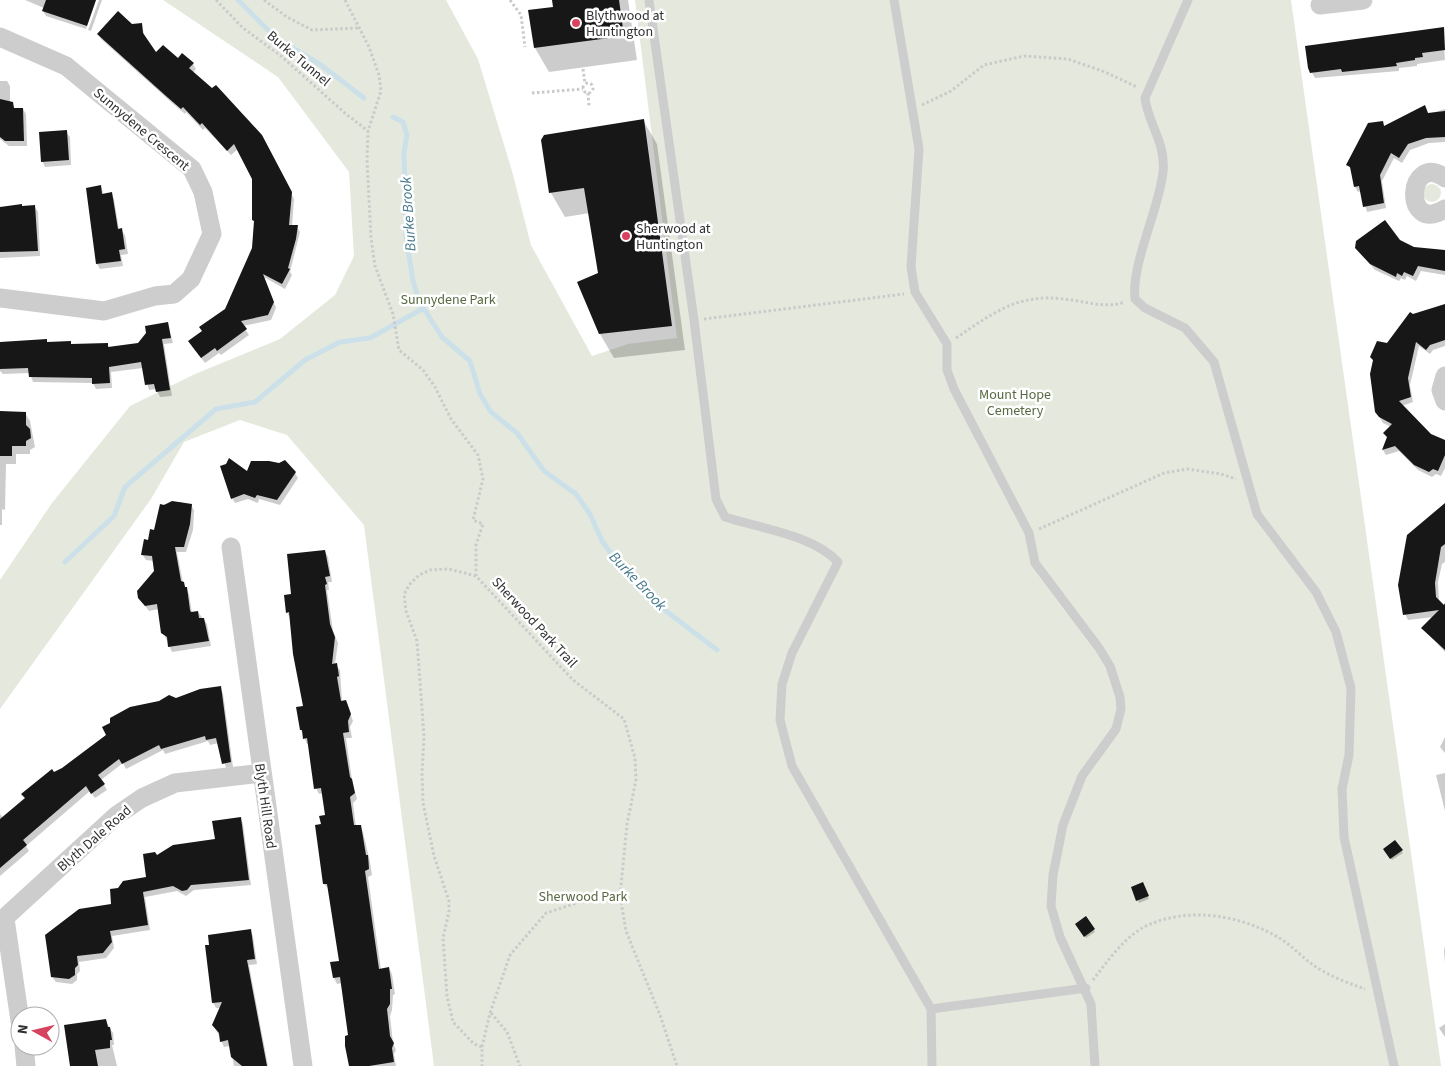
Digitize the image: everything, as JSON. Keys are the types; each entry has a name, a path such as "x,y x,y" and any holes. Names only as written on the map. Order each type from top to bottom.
{"street":[{"path":"1320,5 1363,0"},
{"name":"Sunnydene Crescent","path":"0,37 66,66 192,170 203,192 212,234 191,279 174,294 155,296 104,311 0,298"},
{"path":"1445,178 1435,174 1423,176 1418,181 1413,193 1414,199 1421,210 1433,214 1445,209"},
{"path":"1445,376 1440,390 1445,400"},
{"name":"Blyth Hill Road","path":"231,547 303,1066"},
{"name":"Blyth Dale Road","path":"2,920 117,815 142,798 175,783 262,774"},
{"path":"2,920 17,1006"}],"lane":[{"path":"649,0 694,320 716,499 725,517 776,531 815,546 838,562 792,653 782,684 780,720 792,766 931,1009 932,1066"},
{"path":"894,0 919,149 911,267 915,292 947,344 947,370 954,389 1029,533 1036,563 1100,648 1113,674 1120,697 1121,709 1116,729 1082,776 1063,825 1054,875 1051,906 1060,937 1086,988 1091,1004 1095,1066"},
{"path":"1188,0 1146,92 1146,104 1160,140 1163,172 1138,270 1135,299 1145,308 1185,328 1214,362 1254,509 1261,521 1318,594 1336,632 1351,688 1348,755 1342,789 1344,837 1394,1066"},
{"path":"931,1009 1086,988"}],"path":[{"name":"Burke Tunnel","path":"216,0 243,28 281,56 368,131"},
{"path":"264,0 287,17 312,30 358,28"},
{"name":"Sherwood Park Trail","path":"345,0 369,47 379,75 381,91 368,131 367,160 375,266 393,314 399,350 423,370 435,387 451,418 472,446 480,463 483,479 473,520 483,524 476,545 476,576 573,680 624,719 635,758 636,780 627,824 620,896 626,931 660,1015 677,1066"},
{"path":"510,0 521,15 525,47"},
{"path":"912,110 951,91 984,65 1024,56 1068,59 1105,72 1146,92"},
{"path":"583,69 585,83 583,89"},
{"path":"585,83 593,87 588,93 589,106"},
{"path":"532,93 583,89 588,93"},
{"path":"694,320 915,292"},
{"path":"947,344 1000,308 1036,297 1062,298 1115,306 1135,299"},
{"path":"1029,533 1164,473 1187,469 1220,474 1248,484"},
{"path":"476,576 449,569 430,570 419,575 404,594 406,611 417,641 424,736 423,803 434,856 449,900 449,912 442,938 447,996 453,1022 474,1044 482,1047"},
{"path":"482,1066 482,1047 490,1012 510,955 546,913 590,899 620,896"},
{"path":"1086,988 1118,950 1145,927 1175,916 1224,917 1252,924 1282,940 1314,966 1379,995"},
{"path":"490,1012 507,1032 520,1066"}],"green space":[{"name":"Mount Hope Cemetery","path":"163,0 446,0 478,59 512,171 531,245 592,356 628,344 677,338 635,0 1291,0 1441,1066 434,1066 364,525 287,435 240,420 184,442 151,499 0,709 0,580 52,503 130,406 195,374 280,339 335,295 354,256 349,172 278,77"},
{"path":"1432,184 1438,187 1441,193 1438,199 1432,202 1426,199 1423,193 1426,187"}],"building":[{"path":"46,0 96,0 87,26 42,11"},
{"name":"Blythwood at Huntington","path":"552,0 619,0 624,36 534,48 528,10 553,7"},
{"path":"118,11 132,24 142,23 143,33 156,52 163,45 178,58 182,53 194,63 189,68 212,88 216,85 262,135 292,192 289,225 298,225 296,239 288,268 290,269 282,284 263,274 274,302 268,315 241,321 247,329 217,351 215,348 201,358 188,341 202,331 199,327 225,309 252,248 254,221 252,220 252,179 234,144 227,151 202,123 200,125 183,107 181,109 97,34"},
{"path":"1444,27 1445,50 1422,53 1423,57 1396,63 1397,66 1342,72 1341,69 1310,73 1308,68 1305,46"},
{"path":"0,99 13,102 14,108 23,108 24,141 5,141 0,137"},
{"path":"1425,105 1428,113 1445,111 1445,137 1426,138 1408,144 1399,158 1391,153 1380,175 1384,203 1363,207 1359,186 1354,187 1350,167 1346,165 1368,123 1383,121 1384,126"},
{"name":"Sherwood at Huntington","path":"644,119 672,326 599,334 577,282 598,273 584,188 549,193 541,140 544,135"},
{"path":"67,130 69,160 41,162 39,132"},
{"path":"101,185 102,194 112,192 118,229 122,228 125,249 119,250 121,261 96,264 86,188"},
{"path":"22,204 22,206 35,205 38,251 0,252 0,207"},
{"path":"1385,220 1400,240 1414,247 1445,250 1445,271 1418,266 1413,276 1404,272 1402,276 1397,273 1396,277 1370,264 1355,248 1356,241"},
{"path":"1445,304 1445,340 1430,345 1426,350 1416,342 1408,378 1411,397 1399,401 1431,434 1445,440 1445,455 1438,471 1433,469 1429,472 1414,465 1395,446 1382,450 1387,437 1383,433 1392,424 1379,417 1375,412 1370,374 1373,360 1370,357 1377,341 1387,343 1410,312 1413,314"},
{"path":"168,322 171,338 162,339 170,390 156,392 154,384 145,385 141,362 109,367 110,383 92,384 92,378 29,377 28,368 0,369 0,342 47,339 47,342 71,341 71,344 108,343 108,347 138,343 146,333 145,326"},
{"path":"0,411 26,412 26,425 30,429 31,438 26,441 26,446 12,446 12,456 0,456"},
{"path":"229,458 247,471 251,461 279,463 285,460 296,472 277,500 257,495 255,498 244,494 231,499 220,466 226,464"},
{"path":"172,501 192,504 190,524 184,547 175,547 181,581 187,587 190,610 191,612 198,611 199,618 204,618 209,641 168,647 167,637 161,633 157,604 145,606 138,598 137,591 154,571 152,556 141,555 144,539 148,540 150,529 154,530 160,504 164,505"},
{"path":"1445,503 1445,544 1441,547 1435,583 1436,597 1444,605 1445,603 1445,650 1421,628 1439,610 1403,615 1398,585 1407,535"},
{"path":"325,550 330,576 325,577 327,584 325,585 330,624 335,637 332,664 337,663 341,701 346,700 351,714 348,721 349,732 343,733 350,777 355,793 350,797 354,825 361,825 366,855 368,855 369,869 365,871 379,969 389,967 392,989 390,989 390,1004 387,1009 390,1036 394,1043 392,1048 394,1062 369,1066 349,1066 345,1046 345,1036 348,1035 340,977 333,978 330,962 339,961 327,884 323,884 315,825 321,824 319,816 325,815 321,788 314,789 307,738 303,739 302,730 300,730 296,707 303,706 293,654 289,612 286,613 284,595 291,594 287,554"},
{"path":"221,686 231,762 222,764 216,738 206,740 205,736 161,749 159,745 122,764 119,759 98,775 105,784 91,794 86,786 23,840 27,845 0,868 0,819 25,798 21,794 52,769 54,772 62,768 106,735 102,727 110,723 110,718 130,707 159,701 169,695 176,698 200,689"},
{"path":"241,817 249,880 191,885 187,890 182,891 173,886 143,892 148,925 110,931 112,942 103,953 77,956 78,965 75,968 75,975 69,979 51,977 45,935 79,909 111,904 110,889 118,888 123,881 146,877 143,854 155,852 157,855 173,845 215,839 212,821"},
{"path":"1395,840 1403,850 1390,859 1383,849"},
{"path":"1143,882 1149,896 1136,901 1131,887"},
{"path":"1086,916 1095,929 1084,937 1075,924"},
{"path":"251,929 255,959 247,960 267,1066 242,1066 231,1057 228,1040 220,1042 219,1033 212,1025 222,1002 212,1003 205,945 209,945 208,935"},
{"path":"106,1019 108,1027 110,1027 112,1040 110,1040 110,1048 95,1050 98,1066 70,1066 64,1025"}],"waterway":[{"name":"Burke Brook","path":"238,0 276,38 321,65 364,98"},
{"name":"Burke Brook","path":"393,117 403,122 407,135 404,152 406,236 413,281 419,301 442,337 470,361 480,394 491,412 517,433 544,471 576,494 590,514 602,541 620,566 657,604 717,650"},
{"path":"65,562 114,516 125,487 216,409 255,402 305,360 340,342 370,338 424,308"}],"place":[{"name":"Blythwood at Huntington","path":"576,23"},
{"name":"Sherwood at Huntington","path":"626,236"}],"park label":[{"name":"Sunnydene Park","path":"448,299"},
{"name":"Sherwood Park","path":"583,896"}]}
